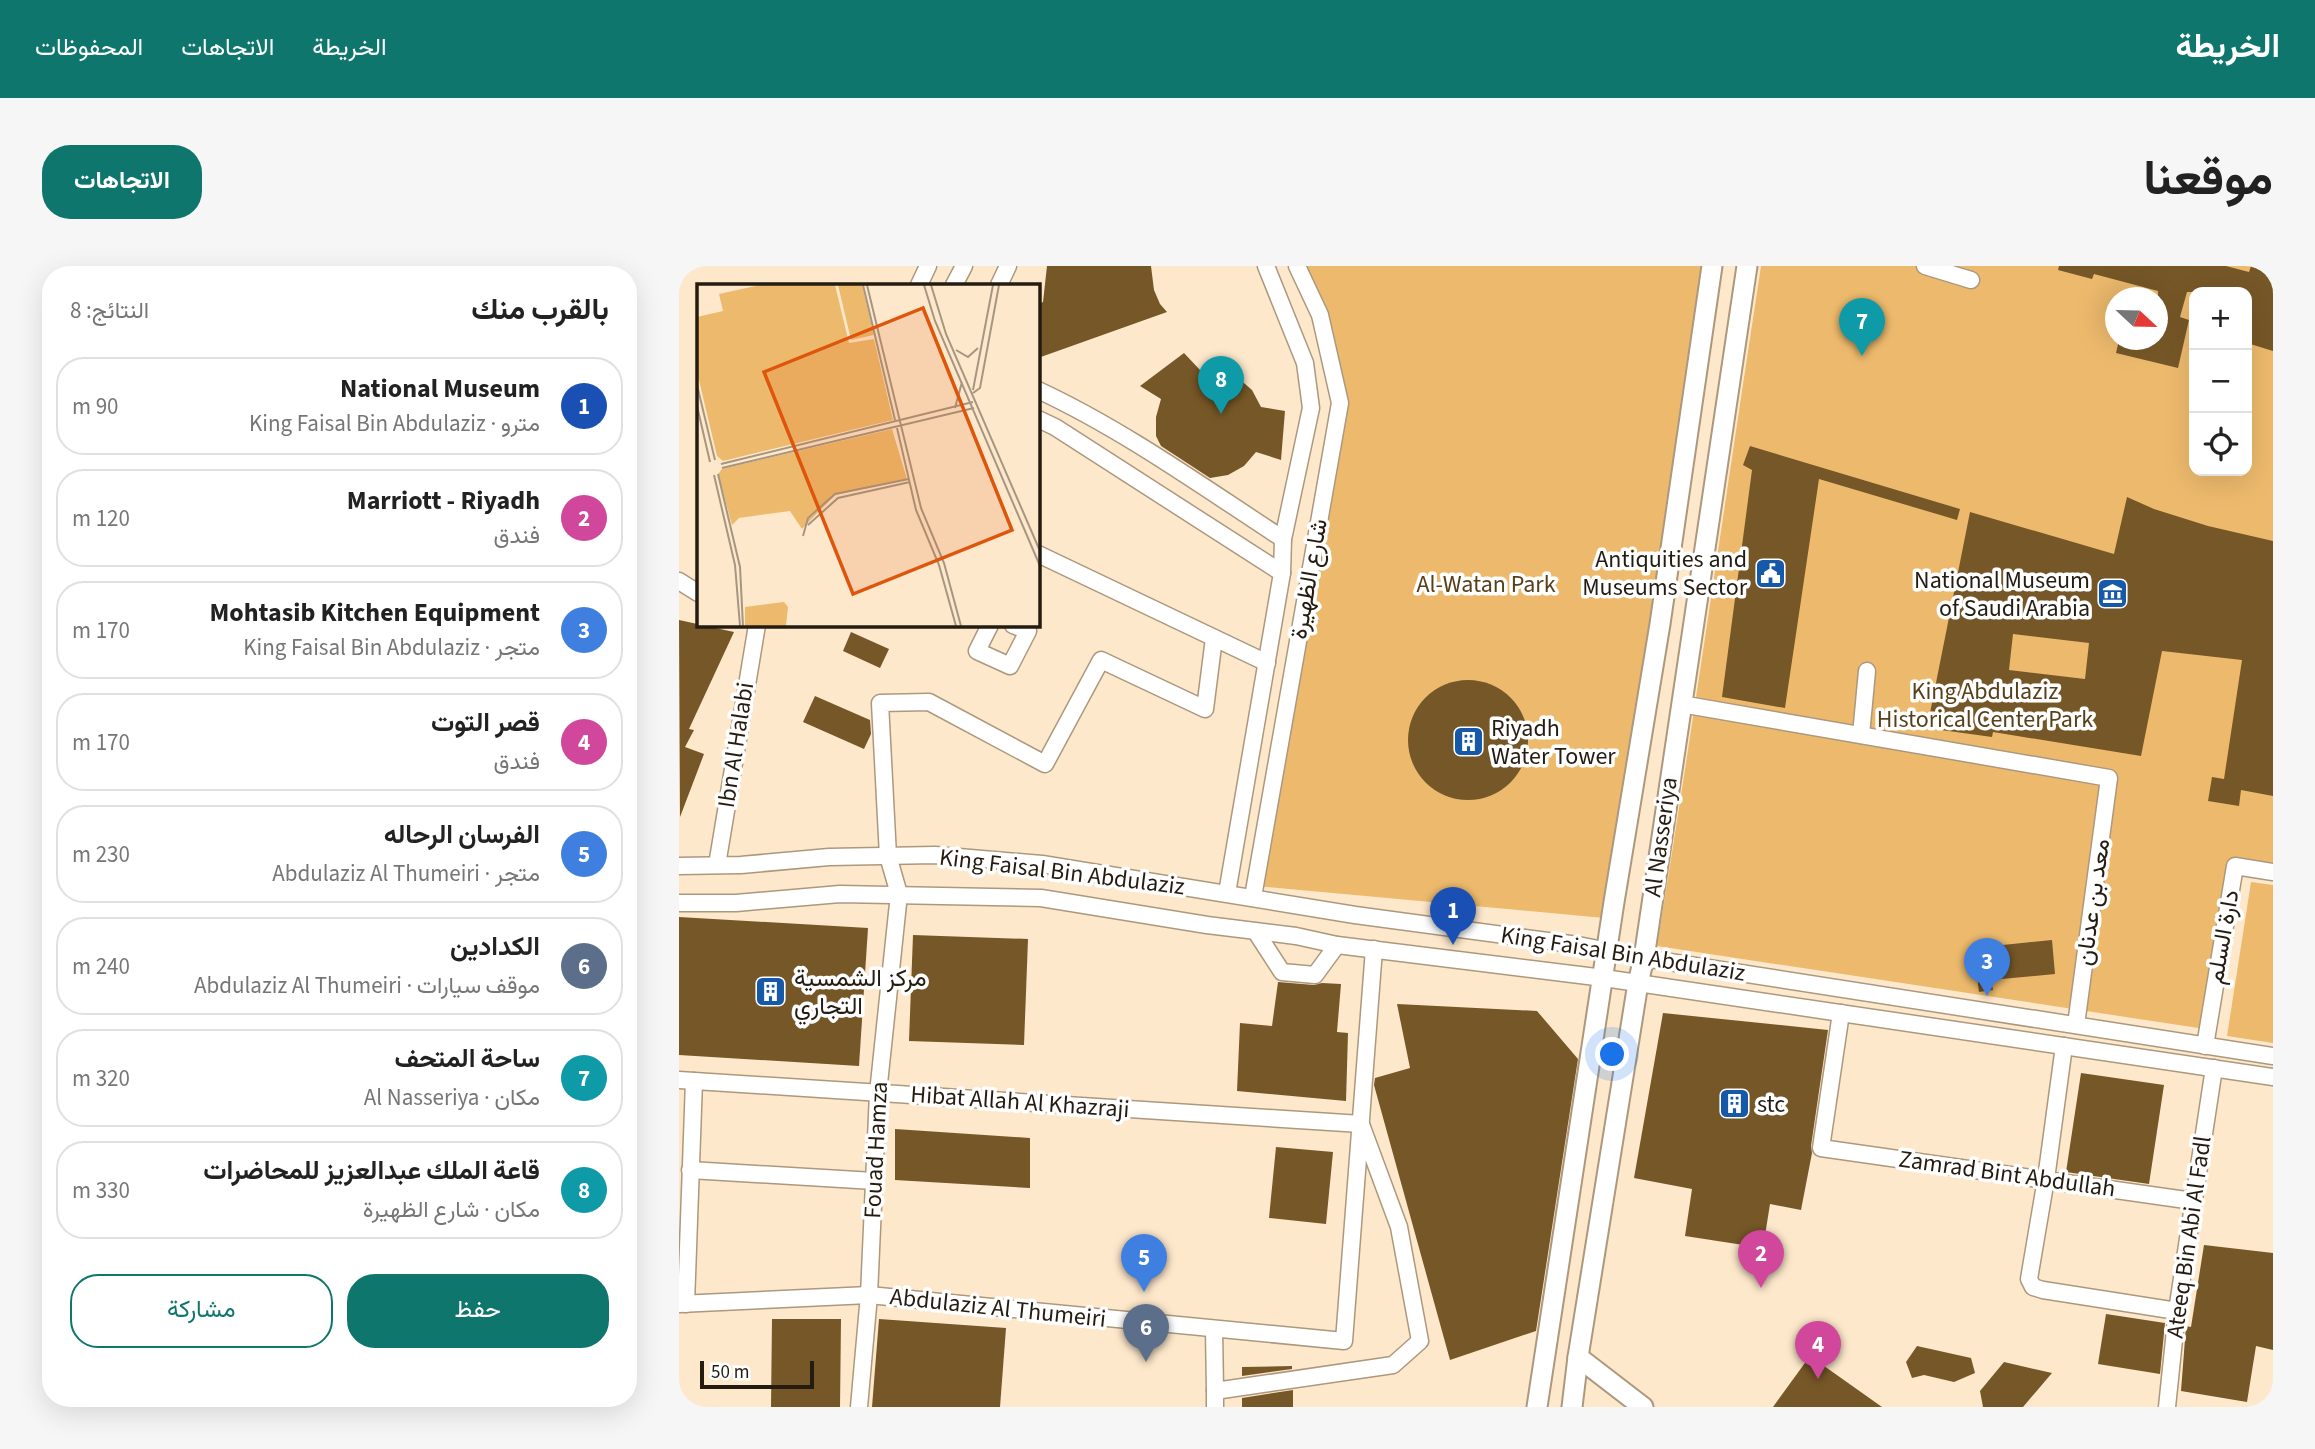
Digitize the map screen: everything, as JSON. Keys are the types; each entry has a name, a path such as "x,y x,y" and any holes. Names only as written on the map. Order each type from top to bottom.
{"main road":[{"name":"Al Nasseriya","path":"1537,1407 1660,624 1712,266"},
{"name":"Al Nasseriya","path":"1572,1407 1644,958 1747,266"},
{"path":"1660,624 1661,640 1673,649 1686,643 1691,629"},
{"path":"1578,1357 1643,1407"}],"street":[{"path":"955,284 964,266"},
{"path":"999,284 1008,266"},
{"name":"شارع الظهيرة","path":"1227,893 1282,573 1283,539 1311,408 1305,363 1266,266"},
{"name":"شارع الظهيرة","path":"1253,897 1341,403 1320,315 1297,266"},
{"path":"1925,266 1971,280"},
{"path":"1039,390 1076,408 1152,453 1283,539"},
{"path":"1039,419 1055,427 1282,573"},
{"path":"1039,554 1267,663"},
{"path":"679,581 697,592"},
{"name":"Ibn Al Halabi","path":"717,865 754,626"},
{"path":"990,626 978,651 1010,666 1028,631 1016,626"},
{"path":"899,894 888,856 880,703 929,702 1045,764 1101,660 1205,709 1214,638"},
{"path":"1681,704 1861,735 1867,671"},
{"name":"معد بن عدنان","path":"1861,735 2109,778 2076,1025"},
{"name":"King Faisal Bin Abdulaziz","path":"679,866 935,855 1042,864 1355,915 1578,944 1644,958 2273,1056"},
{"name":"دارة السلم","path":"2205,1046 2235,866 2273,872"},
{"name":"King Faisal Bin Abdulaziz","path":"679,904 736,903 840,894 1041,898 1296,936 1337,945 1604,978 2273,1077"},
{"name":"Fouad Hamza","path":"859,1407 869,1295 878,1093 899,894"},
{"path":"1256,932 1282,972 1315,975 1337,945"},
{"name":"Abdulaziz Al Thumeiri","path":"682,1304 869,1295 1344,1341 1374,949"},
{"name":"Zamrad Bint Abdullah","path":"1840,1013 1821,1148 2193,1201"},
{"path":"2064,1046 2029,1279 2033,1287 2177,1311"},
{"name":"Ateeq Bin Abi Al Fadl","path":"2167,1407 2177,1311 2214,1068"},
{"path":"682,1304 690,1170 686,1080"},
{"name":"Hibat Allah Al Khazraji","path":"686,1080 1361,1124"},
{"path":"1214,1329 1215,1399 1393,1365 1420,1341 1399,1227 1361,1124"},
{"path":"690,1170 874,1181"}],"green space":[{"name":"Al-Watan Park","path":"1297,266 1709,266 1604,918 1257,886 1338,402 1318,314"},
{"name":"King Abdulaziz Historical Center Park","path":"1761,266 2273,266 2273,868 2241,863 2205,1029 1657,946"},
{"path":"2251,882 2273,885 2273,1043 2227,1036"}],"building":[{"path":"1047,266 1151,266 1154,290 1167,312 1039,358 1039,304 1043,302"},
{"path":"2059,266 2226,266 2249,272 2251,266 2273,266 2273,351 2252,345 2252,287 2189,287 2180,317 2189,320 2178,368 2116,353 2117,350 2168,350 2168,287 2143,287 2094,274 2092,279 2058,270"},
{"path":"1184,353 1200,370 1219,370 1237,377 1252,390 1261,407 1285,411 1281,460 1256,452 1244,466 1228,475 1210,478 1161,446 1156,436 1156,417 1161,399 1140,386"},
{"path":"1750,446 1960,509 1957,520 1819,479 1785,708 1722,697 1752,470 1743,465"},
{"name":"National Museum of Saudi Arabia","path":"2127,497 2154,509 2208,526 2273,541 2273,796 2241,790 2239,806 2208,801 2212,777 2224,779 2242,660 2162,651 2141,756 1993,732 1992,737 1927,728 1970,512 2114,554","holes":["2013,634 2089,643 2085,679 2009,670"]},
{"path":"679,620 734,632 689,729 694,730 685,747 704,754 680,817"},
{"path":"851,632 889,649 880,668 843,651"},
{"name":"Riyadh Water Tower","path":"1468,680 1491,685 1510,698 1523,717 1528,740 1523,763 1510,782 1491,795 1468,800 1445,795 1426,782 1413,763 1408,740 1413,717 1426,698 1445,685"},
{"path":"815,696 870,720 871,734 864,749 803,722"},
{"name":"مركز الشمسية التجاري","path":"679,917 868,928 859,1066 679,1055"},
{"path":"913,935 1028,939 1024,1045 909,1041"},
{"path":"2052,940 2055,974 1991,980 1993,990 1979,992 1975,961 1994,958 1993,946"},
{"path":"1278,982 1341,984 1337,1032 1348,1033 1346,1101 1237,1091 1240,1023 1272,1026"},
{"path":"1397,1004 1537,1011 1578,1059 1536,1331 1450,1360 1374,1085 1375,1078 1410,1068"},
{"name":"stc","path":"1663,1013 1828,1030 1812,1153 1801,1210 1770,1204 1763,1248 1685,1236 1692,1189 1634,1178"},
{"path":"2081,1073 2164,1085 2149,1184 2066,1172"},
{"path":"895,1129 1030,1138 1030,1188 895,1180"},
{"path":"1276,1147 1333,1152 1326,1224 1269,1218"},
{"path":"2204,1245 2273,1253 2273,1350 2256,1346 2247,1402 2181,1391 2186,1326 2191,1327"},
{"path":"2106,1314 2165,1323 2160,1374 2098,1364"},
{"path":"772,1319 841,1319 840,1407 771,1407"},
{"path":"879,1319 1006,1328 1000,1407 872,1407"},
{"path":"1917,1346 1971,1358 1975,1373 1954,1382 1924,1375 1912,1378 1906,1362"},
{"path":"1810,1356 1882,1407 1773,1407"},
{"path":"2004,1362 2052,1373 2023,1407 1983,1407 1980,1391"},
{"path":"1292,1366 1292,1369 1242,1376 1242,1367"},
{"path":"1293,1390 1293,1407 1242,1407 1242,1398"}],"place":[{"name":"ساحة المتحف","path":"1862,356"},
{"name":"قاعة الملك عبدالعزيز للمحاضرات","path":"1221,414"},
{"name":"Antiquities and Museums Sector","path":"1770,573"},
{"name":"National Museum of Saudi Arabia","path":"2113,594"},
{"name":"Riyadh Water Tower","path":"1468,742"},
{"name":"National Museum","path":"1453,945"},
{"name":"مركز الشمسية التجاري","path":"771,992"},
{"name":"Mohtasib Kitchen Equipment","path":"1987,996"},
{"name":"stc","path":"1734,1104"},
{"name":"Marriott - Riyadh","path":"1761,1288"},
{"name":"الفرسان الرحاله","path":"1144,1292"},
{"name":"الكدادين","path":"1146,1362"},
{"name":"قصر التوت","path":"1818,1379"}]}
